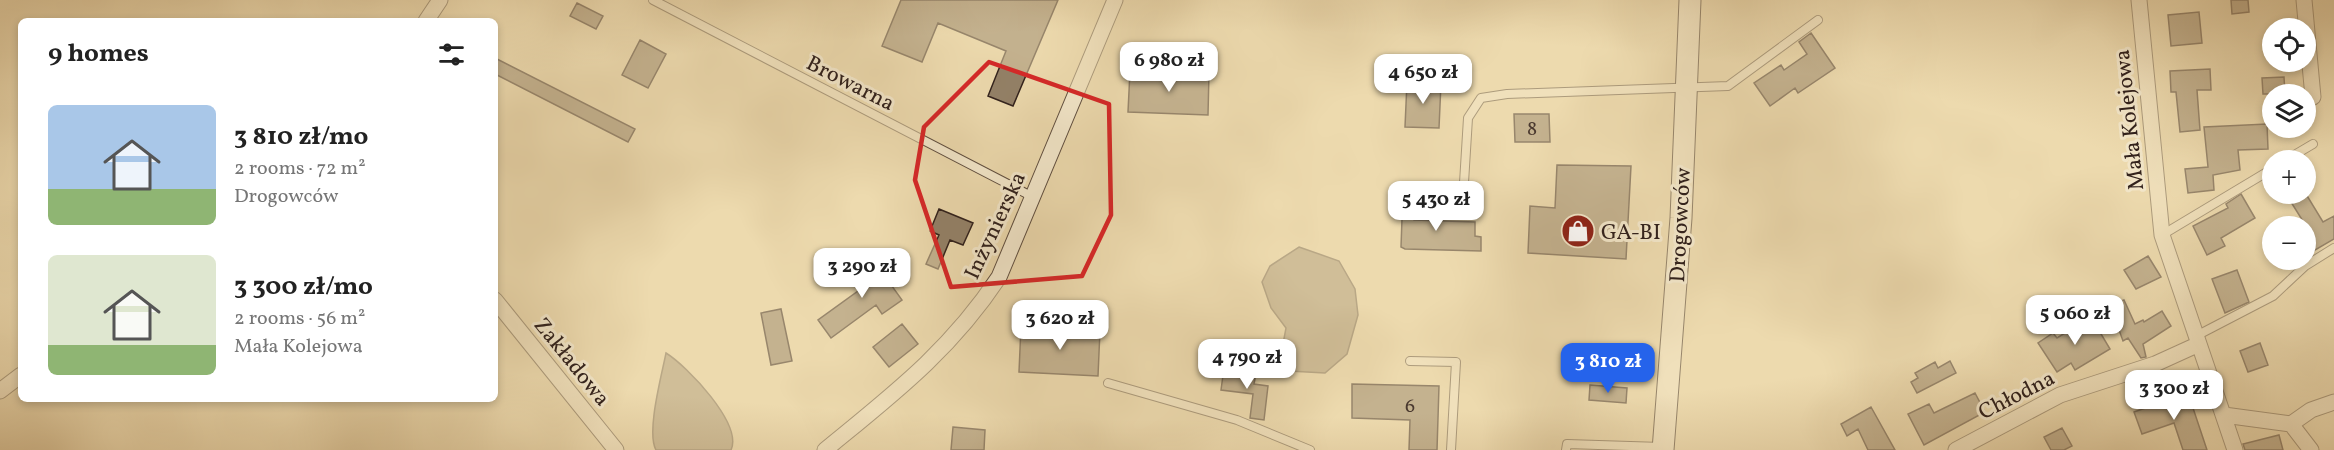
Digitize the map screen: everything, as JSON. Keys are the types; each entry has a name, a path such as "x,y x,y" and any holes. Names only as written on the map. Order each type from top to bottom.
{"main road":[{"name":"Drogowców","path":"1663,448 1681,218 1690,0"}],"street":[{"path":"428,18 440,0"},
{"name":"Inżynierska","path":"825,450 923,369 972,316 999,277 1115,0"},
{"name":"Mała Kolejowa","path":"2139,0 2163,235 2235,450"},
{"path":"2304,0 2312,84"},
{"name":"Zakładowa","path":"498,304 616,450"},
{"name":"Chłodna","path":"1956,450 1976,446 2060,395 2155,364 2198,340"},
{"path":"0,391 18,377"},
{"path":"2224,415 2291,424 2311,410 2334,402"},
{"path":"2291,424 2311,450"}],"lane":[{"name":"Browarna","path":"652,0 1033,197"},
{"path":"1462,215 1468,118 1481,98 1507,93 1728,87 1818,20"},
{"path":"2303,150 2313,144"},
{"path":"2163,235 2262,175"},
{"path":"2198,340 2273,296 2306,266 2334,248"},
{"path":"1410,361 1456,362 1451,450"},
{"path":"1108,383 1238,420 1310,450"},
{"path":"1566,450 1567,444 1663,448"}],"highlighted area":[{"path":"989,62 1109,104 1111,215 1082,276 951,287 915,180 924,127"}],"shaded area":[{"path":"1299,247 1339,261 1355,289 1358,315 1347,354 1325,373 1289,371 1283,344 1286,328 1271,308 1262,282 1270,266"},
{"path":"666,353 687,370 721,411 733,439 731,450 656,450 653,442 654,417"}],"building":[{"path":"901,0 1058,0 1013,106 988,96 1006,51 938,23 922,62 882,46"},
{"path":"2231,0 2248,0 2249,12 2232,14"},
{"path":"577,3 603,16 596,29 570,16"},
{"path":"2199,12 2202,43 2171,46 2168,15"},
{"path":"1811,33 1835,68 1798,93 1795,88 1770,106 1754,83 1781,65 1784,70 1807,54 1799,42"},
{"path":"640,40 666,54 648,88 622,75"},
{"path":"498,60 635,129 628,142 498,76"},
{"path":"2210,69 2211,90 2197,90 2200,130 2180,132 2176,92 2171,92 2170,71"},
{"path":"1130,71 1209,73 1208,115 1128,112"},
{"path":"2284,77 2284,84 2262,84 2262,78"},
{"path":"1407,82 1441,83 1439,128 1405,127"},
{"path":"1514,114 1549,114 1550,142 1515,142"},
{"path":"2262,124 2262,138 2268,138 2268,149 2238,150 2240,170 2213,175 2214,190 2188,193 2185,169 2208,167 2204,127"},
{"name":"GA-BI","path":"1557,165 1631,166 1626,259 1528,253 1530,206 1555,208"},
{"path":"1403,191 1414,191 1414,220 1475,222 1475,236 1481,237 1481,251 1401,247"},
{"path":"2241,194 2255,218 2221,238 2225,246 2207,255 2193,226 2228,208 2226,204"},
{"path":"2292,204 2312,204 2323,222 2334,216 2334,239 2316,250 2316,216 2300,216"},
{"path":"939,209 973,223 963,245 950,240 938,269 926,264 939,235 930,231"},
{"path":"869,254 902,300 882,314 876,305 831,338 818,320 869,283 855,263"},
{"path":"2148,256 2161,277 2136,289 2124,270"},
{"path":"2237,270 2249,302 2225,313 2212,279"},
{"path":"2124,300 2135,324 2143,320 2144,322 2162,311 2171,326 2143,344 2146,357 2141,358 2128,338 2123,341 2110,305"},
{"path":"781,309 792,361 771,365 761,313"},
{"path":"2091,317 2110,349 2075,370 2071,363 2057,372 2038,343 2053,333 2057,338"},
{"path":"902,324 918,344 889,367 873,347"},
{"path":"1021,327 1100,330 1098,376 1019,372"},
{"path":"2260,343 2268,365 2248,372 2240,351"},
{"path":"1950,361 1956,373 1917,393 1911,382 1918,378 1915,373 1935,362 1938,368"},
{"path":"1224,368 1256,373 1254,384 1268,386 1264,420 1250,418 1253,394 1221,390"},
{"path":"1352,384 1439,386 1437,450 1409,450 1410,420 1352,418"},
{"path":"1590,385 1627,388 1626,403 1589,400"},
{"path":"1975,393 1985,412 1924,445 1908,414 1929,404 1934,413"},
{"path":"2188,393 2207,450 2183,450 2174,423 2142,434 2134,412"},
{"path":"1871,407 1895,450 1868,450 1858,429 1847,436 1841,424"},
{"path":"953,427 985,430 984,450 951,450"},
{"path":"2062,428 2072,446 2064,450 2051,450 2044,437"},
{"path":"2279,435 2283,450 2245,450 2243,444"}],"place":[{"name":"GA-BI","path":"1578,231"}]}
